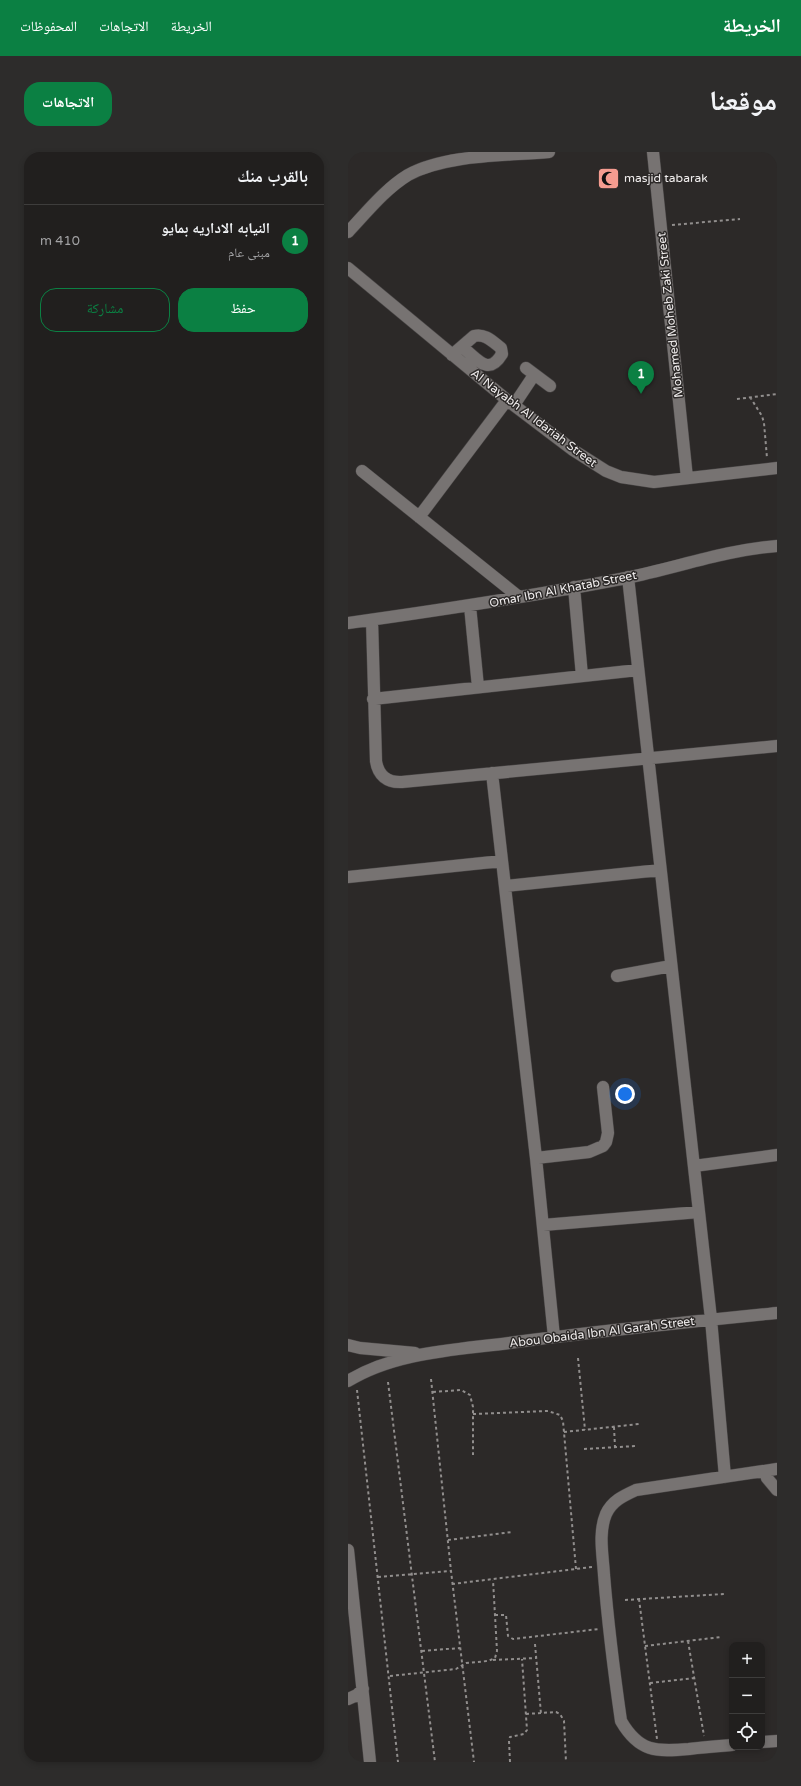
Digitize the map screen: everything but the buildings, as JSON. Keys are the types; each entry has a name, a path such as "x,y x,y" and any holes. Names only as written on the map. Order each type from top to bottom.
{"street":[{"path":"348,232 390,188 407,176 426,166 447,161 550,152"},
{"name":"Mohamed Moheb Zaki Street","path":"653,152 687,478"},
{"name":"Al Nayabh Al Idariah Street","path":"348,268 510,403 579,455 606,471 638,481 665,482 687,478 772,469"},
{"path":"452,355 462,347"},
{"path":"419,517 510,403 530,372 550,386"},
{"path":"362,471 519,597"},
{"name":"Omar Ibn Al Khatab Street","path":"348,623 470,606 628,578 712,557 777,546"},
{"path":"628,578 711,1319 725,1476"},
{"path":"574,587 582,676"},
{"path":"470,606 478,687"},
{"path":"372,620 373,699 377,766 379,771 386,779 396,783 777,746"},
{"path":"373,699 638,670"},
{"path":"492,773 536,1158 554,1337"},
{"path":"348,877 502,861"},
{"path":"505,886 660,870"},
{"path":"617,976 671,966"},
{"path":"536,1158 594,1151 603,1146 608,1133 603,1087"},
{"path":"694,1166 777,1155"},
{"path":"543,1224 699,1212"},
{"name":"Abou Obaida Ibn Al Garah Street","path":"352,1378 374,1368 426,1354 554,1337 777,1313"},
{"name":"Abou Obaida Ibn Al Garah Street","path":"348,1345 360,1348 426,1354"},
{"path":"729,1745 658,1751 640,1743 628,1733 621,1720 608,1628 603,1566 602,1527 606,1514 620,1497 636,1490 771,1470 768,1478 777,1490"},
{"path":"348,1550 354,1661 363,1689 370,1762"},
{"path":"348,1699 357,1695 363,1689"},
{"path":"765,1742 777,1741"}],"path":[{"path":"661,226 740,219"},
{"path":"737,399 777,394"},
{"path":"750,397 762,416 772,469"},
{"path":"578,1358 585,1430"},
{"path":"352,1378 378,1577 398,1762"},
{"path":"431,1379 452,1584 474,1762"},
{"path":"388,1382 422,1651 434,1762"},
{"path":"433,1392 465,1391 470,1396 473,1414 474,1456"},
{"path":"473,1414 548,1411 560,1416 564,1432 576,1569"},
{"path":"564,1432 639,1424"},
{"path":"614,1427 615,1447"},
{"path":"584,1449 636,1446"},
{"path":"448,1540 512,1532"},
{"path":"452,1584 603,1566"},
{"path":"378,1577 451,1571"},
{"path":"492,1660 495,1658 497,1650 493,1580"},
{"path":"625,1600 724,1594"},
{"path":"639,1600 658,1751"},
{"path":"495,1615 506,1615 508,1636 513,1639 608,1628"},
{"path":"645,1646 721,1637"},
{"path":"688,1641 706,1747"},
{"path":"535,1644 541,1714"},
{"path":"422,1651 460,1648"},
{"path":"389,1676 456,1669 466,1663 536,1658"},
{"path":"510,1762 509,1740 513,1736 526,1733 527,1730 522,1659"},
{"path":"650,1683 695,1678"},
{"path":"526,1714 556,1712 562,1717 566,1762"}],"place":[{"name":"masjid tabarak","path":"608,178"},
{"name":"النيابه الاداريه بمايو","path":"641,394"}]}
